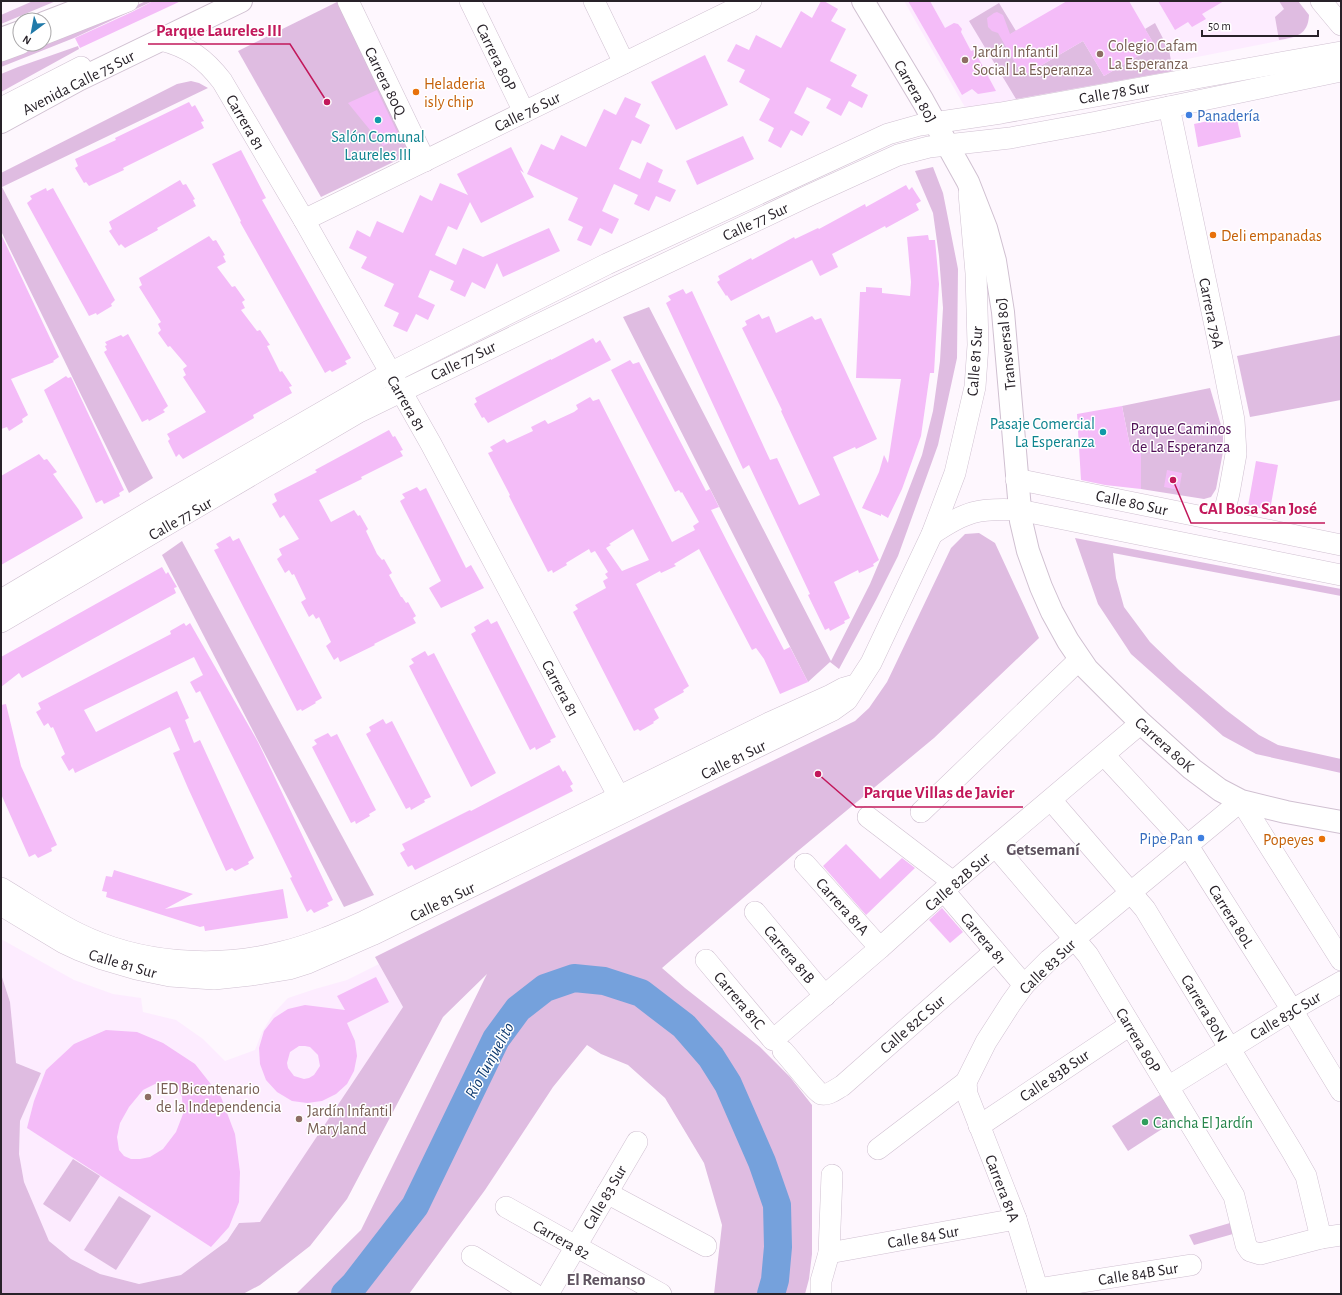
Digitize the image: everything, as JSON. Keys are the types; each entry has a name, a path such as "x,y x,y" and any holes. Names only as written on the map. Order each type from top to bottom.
{"main road":[{"path":"52,20 101,1"},
{"name":"Avenida Calle 75 Sur","path":"1,122 78,80 241,1"},
{"name":"Carrera 80J","path":"863,1 968,182"},
{"path":"1,39 12,35"},
{"name":"Transversal 80J","path":"968,182 986,228 995,261 1011,399 1019,510"},
{"name":"Carrera 80K","path":"1019,510 1028,551 1041,587 1059,626 1079,660 1102,685 1192,769 1220,790 1241,801 1280,811 1340,823"}],"street":[{"path":"52,31 128,1"},
{"path":"1,108 84,65 216,1"},
{"name":"Carrera 80Q","path":"348,1 425,160"},
{"name":"Carrera 80P","path":"470,1 524,112"},
{"path":"594,1 624,63"},
{"name":"Calle 76 Sur","path":"304,220 624,63 721,7 751,1"},
{"path":"1321,1 1341,25"},
{"name":"Carrera 81","path":"161,40 190,50 200,57 218,76 304,220 431,444 618,797"},
{"path":"1,51 12,47"},
{"name":"Calle 78 Sur","path":"935,123 1341,52"},
{"name":"Calle 78 Sur","path":"947,145 1010,138 1097,122 1341,71"},
{"name":"Carrera 79A","path":"1169,107 1234,420 1236,454 1229,493 1222,520"},
{"name":"Calle 77 Sur","path":"1,600 154,509 390,373 607,264 881,137 905,128 935,123"},
{"name":"Calle 77 Sur","path":"1,622 359,412 400,391 796,202 898,155 929,146 947,145"},
{"name":"Calle 81 Sur","path":"1,905 69,945 102,959 136,969 170,976 214,979 289,969 308,963 372,935 827,714 847,700 871,663 881,643 932,534 955,474 974,387 978,345 976,273 968,182"},
{"name":"Calle 80 Sur","path":"1016,478 1341,545"},
{"path":"932,534 951,521 966,514 994,508 1019,510"},
{"name":"Calle 80 Sur","path":"1019,510 1341,575"},
{"path":"921,812 1079,660"},
{"name":"Calle 81 Sur","path":"1,888 77,933 100,943 132,953 182,961 232,961 282,952 321,941 365,921 771,722 844,688 858,684"},
{"name":"Calle 82B Sur","path":"778,1045 824,996 1141,723"},
{"name":"Carrera 80L","path":"1104,755 1188,846 1292,1010 1341,1091"},
{"name":"Carrera 80N","path":"1051,800 1145,909 1306,1176 1331,1237"},
{"path":"1241,801 1341,960"},
{"name":"Calle 83 Sur","path":"878,1149 966,1082 986,1042 1024,985 1049,960 1241,801"},
{"path":"868,817 949,887"},
{"name":"Carrera 80P","path":"996,847 1088,955 1234,1196 1246,1245 1250,1251 1260,1254 1331,1237"},
{"name":"Carrera 81A","path":"805,864 880,948"},
{"name":"Carrera 81","path":"949,887 995,951 1024,985"},
{"name":"Carrera 81B","path":"755,912 824,996"},
{"name":"Calle 82C Sur","path":"826,1094 842,1086 995,951"},
{"name":"Carrera 81C","path":"706,960 817,1092 826,1094"},
{"name":"Calle 83C Sur","path":"1168,1087 1292,1010 1341,982"},
{"name":"Calle 83B Sur","path":"979,1126 1130,1025"},
{"name":"Carrera 81A","path":"966,1082 967,1094 1016,1219 1038,1291"},
{"name":"Calle 83 Sur","path":"548,1294 637,1142"},
{"path":"821,1294 821,1281 829,1253 832,1175"},
{"path":"607,1193 706,1246"},
{"name":"Carrera 82","path":"506,1207 661,1294"},
{"name":"Calle 84 Sur","path":"829,1253 1016,1219"},
{"path":"472,1256 534,1294"},
{"name":"Calle 84B Sur","path":"1038,1291 1190,1265"}],"shaded area":[{"name":"Colegio Cafam La Esperanza","path":"904,1 1298,1 1309,15 1308,24 1303,33 1293,38 1187,59 1173,71 966,109"},
{"name":"IED Bicentenario de la Independencia","path":"1,939 74,980 113,994 141,998 143,1012 176,1020 203,1039 225,1061 255,1050 262,1032 273,1014 288,998 347,980 379,964 403,1007 260,1223 239,1223 227,1241 181,1275 139,1284 100,1274 71,1259 49,1241 24,1182 19,1154 20,1121 41,1073 16,1063 10,1002 1,974"}],"green space":[{"path":"33,1 56,1 30,12 12,12 12,19 1,24 1,15"},
{"path":"146,1 153,1 52,47 52,41 91,26"},
{"path":"339,1 412,153 321,197 238,51"},
{"path":"1279,1 1298,1 1309,15 1306,27 1300,34 1291,38 1279,40 1275,17 1284,9"},
{"path":"999,3 1016,31 1002,39 1023,76 1083,41 1104,76 1155,46 1145,29 1155,23 1169,50 1173,71 1016,99 969,21"},
{"path":"78,46 79,49 1,92 1,74"},
{"path":"24,52 39,52 1,67 1,61"},
{"path":"191,81 208,88 2,187 153,478 129,493 1,231 1,173 177,84"},
{"path":"933,167 943,193 958,269 957,358 938,445 898,556 839,669 830,662 808,682 623,317 649,307 831,661 870,584 897,520 922,455 933,411 940,361 943,308 939,256 933,213 915,171"},
{"path":"1341,335 1341,400 1250,417 1237,356"},
{"name":"Parque Caminos de La Esperanza","path":"1210,388 1223,432 1223,452 1216,489 1211,497 1204,499 1141,489 1141,450 1131,451 1122,406"},
{"path":"979,533 995,543 1039,638 934,738 793,855 662,968 760,1047 790,1077 812,1105 812,1254 809,1279 805,1294 714,1294 722,1225 704,1163 665,1098 628,1065 601,1054 587,1045 553,1087 485,1190 409,1294 296,1294 361,1230 487,974 443,1017 347,1199 310,1246 260,1285 243,1294 1,1294 1,974 10,1002 16,1063 41,1073 20,1121 19,1154 24,1182 49,1241 71,1259 100,1274 139,1284 181,1275 227,1241 239,1223 260,1222 403,1007 375,957 671,810 855,721 869,708 887,682 951,548 965,534"},
{"path":"1075,538 1341,589 1341,596 1113,553 1116,578 1124,607 1150,642 1179,670 1226,710 1259,735 1278,745 1341,759 1341,773 1256,754 1223,736 1131,654 1098,604"},
{"path":"182,541 374,895 344,907 162,555"},
{"name":"Cancha El Jardín","path":"1163,1093 1179,1118 1128,1151 1112,1126"},
{"path":"73,1159 100,1176 70,1222 43,1204"},
{"path":"119,1196 151,1216 116,1270 84,1250"},
{"path":"1230,1223 1233,1234 1194,1245 1189,1235"}],"building":[{"path":"153,1 181,1 80,48 75,38"},
{"path":"821,1 824,1 838,9 831,21 846,29 830,61 857,75 851,86 868,95 862,108 849,101 841,116 826,108 831,99 807,87 794,113 810,122 802,136 791,130 781,148 768,141 774,128 759,120 770,99 739,82 745,70 727,61 736,44 749,50 756,35 781,48 801,11 812,18"},
{"path":"908,1 930,1 945,28 954,23 958,24 962,29 961,32 971,51 974,50 996,91 978,94 972,89 962,95"},
{"path":"1067,1 1129,1 1155,46 1104,76 1083,41 1023,76 998,33 992,31 988,27 987,18 997,12 1003,15 1010,34"},
{"path":"1158,1 1224,1 1202,14 1206,19 1192,27 1188,22 1175,30"},
{"path":"705,55 728,105 676,130 651,82"},
{"name":"Salón Comunal Laureles III","path":"377,90 400,138 383,146 348,103"},
{"path":"625,97 641,104 635,117 650,125 641,144 632,140 619,169 640,179 647,162 663,170 658,182 676,190 670,202 656,196 649,211 634,204 638,195 614,184 602,211 619,219 612,234 600,228 591,246 577,240 583,227 568,220 578,198 527,174 541,144 554,150 561,135 586,147 604,109 616,115"},
{"path":"189,102 192,107 195,105 204,121 201,122 204,128 123,168 124,170 89,186 86,182 84,183 75,168 78,166 75,159 116,140 115,138"},
{"path":"1236,115 1241,137 1198,147 1194,124"},
{"path":"743,136 754,159 697,185 686,161"},
{"path":"511,147 524,173 520,170 534,197 481,223 470,202 457,230 448,226 435,255 456,265 463,248 483,257 549,228 560,251 503,277 497,263 485,289 472,282 465,297 450,290 454,281 430,270 418,297 435,305 428,320 416,314 407,332 393,326 399,313 384,306 394,284 361,268 367,257 349,248 357,230 370,237 377,221 403,233 420,195 432,201 440,183 468,195 457,174"},
{"path":"241,150 266,198 262,200 351,358 345,361 347,364 332,372 330,370 325,373 240,222 241,221 212,164"},
{"path":"180,180 183,185 186,184 195,199 193,200 196,206 157,228 158,230 125,248 121,244 119,246 109,231 112,229 109,222"},
{"path":"906,185 909,190 912,187 921,201 916,204 919,210 832,254 838,267 820,276 812,260 731,301 717,282 720,280 718,276 751,258 752,260 794,237 795,239 818,228 819,229 865,204 866,207"},
{"path":"46,188 47,191 53,188 115,300 111,304 112,306 97,315 96,313 89,316 27,203 32,199 30,196"},
{"path":"1,234 59,357 53,361 54,362 11,379 28,415 22,419 23,422 9,431 7,427 1,429"},
{"path":"928,235 929,240 935,240 939,284 934,373 930,373 921,436 902,489 888,518 881,514 881,516 862,508 879,472 884,455 888,463 901,379 856,378 860,292 866,292 866,287 882,288 882,293 910,296 911,282 907,237"},
{"path":"209,236 213,241 216,240 225,255 223,256 226,262 217,267 232,287 235,286 245,300 242,302 245,308 241,310 257,331 260,330 270,345 267,346 280,372 282,371 292,386 289,387 292,393 253,415 254,418 183,459 179,454 176,457 168,441 170,439 167,434 206,412 183,377 186,375 183,369 187,366 170,346 168,347 158,333 161,330 158,324 161,322 139,287 142,285 139,278"},
{"path":"683,289 686,294 692,291 770,460 777,458 799,505 820,495 781,411 782,410 742,328 747,325 745,321 759,314 762,319 769,316 776,333 812,316 815,320 821,318 877,439 856,449 855,447 833,457 879,560 873,564 874,566 859,573 858,570 834,582 850,618 844,621 845,623 830,631 829,628 825,630 808,595 810,594 749,465 743,469 666,303 671,300 668,296"},
{"path":"128,334 168,406 163,410 165,412 149,421 148,419 142,422 104,352 107,350 105,346 107,345 105,342 121,335 123,337"},
{"path":"593,338 596,343 600,340 611,360 488,423 484,417 482,418 474,404 477,402 475,398"},
{"path":"630,360 633,364 639,362 706,491 710,489 719,507 711,510 784,650 790,647 808,682 780,694 764,659 756,648 752,650 699,549 674,564 676,566 661,573 660,571 636,584 689,686 683,690 684,692 654,709 659,718 653,722 654,723 640,731 638,729 634,731 573,612 578,609 575,605 606,588 603,581 608,578 605,574 608,572 595,551 591,553 589,549 553,573 552,570 548,572 488,453 493,451 490,447 504,439 507,443 533,431 531,427 545,420 548,424 574,412 578,409 576,405 590,397 593,401 599,399 672,542 695,530 693,526 699,522 682,492 681,493 679,490 675,492 611,370","holes":["633,529 649,560 622,571 606,548 611,545 609,544"]},
{"path":"66,376 68,378 71,377 124,490 119,493 120,496 104,504 102,500 96,503 44,390"},
{"name":"Pasaje Comercial La Esperanza","path":"1122,406 1131,451 1141,450 1141,489 1105,485 1081,480 1077,414"},
{"path":"389,430 393,437 395,436 403,450 400,451 403,456 361,477 362,479 319,500 331,522 354,510 358,516 360,515 368,529 366,531 377,554 382,560 384,559 392,573 389,575 401,597 406,603 408,602 416,616 413,618 416,623 340,662 338,657 334,660 326,646 331,642 319,617 316,619 313,614 309,617 301,602 306,599 294,574 292,575 289,570 285,573 277,559 282,555 279,549 299,539 284,515 280,518 272,504 277,501 274,494 317,472 315,470"},
{"path":"39,454 44,460 47,459 57,472 53,474 79,510 83,518 1,565 1,476"},
{"path":"1256,461 1278,465 1270,510 1248,506"},
{"path":"1167,470 1182,473 1179,490 1164,487"},
{"path":"417,487 420,491 426,488 466,568 471,565 484,588 441,608 429,588 441,581 400,501 405,498 402,494"},
{"path":"230,536 233,541 239,538 322,698 302,711 301,709 297,711 214,550 219,548 216,544"},
{"path":"162,567 166,574 168,572 177,587 174,588 176,593 22,678 19,673 1,687 1,657"},
{"path":"488,619 491,624 497,621 556,737 550,740 551,742 536,750 535,747 530,750 471,634 476,631 474,627"},
{"path":"184,623 186,626 190,623 258,742 333,900 327,903 329,906 314,913 311,909 307,912 290,878 292,877 200,691 196,693 190,682 203,675 194,657 84,710 96,732 177,691 189,718 185,720 194,743 200,740 254,858 248,862 249,864 235,871 232,868 226,871 188,788 173,753 180,750 170,727 75,773 73,768 69,771 61,757 65,754 53,727 51,728 48,723 44,726 36,712 41,709 38,703 171,634 170,631"},
{"path":"425,651 428,656 434,653 496,773 471,787 409,666 414,663 411,659"},
{"path":"6,704 21,766 57,845 51,848 52,851 38,858 35,854 29,857 1,794 1,705"},
{"path":"383,719 386,724 392,721 431,797 424,800 425,802 411,810 410,807 406,809 366,734 371,731 369,727"},
{"path":"328,733 331,737 337,734 376,810 369,814 370,816 356,824 355,821 351,823 312,747 317,744 314,740"},
{"path":"559,765 563,772 565,770 573,784 570,786 573,791 415,870 412,865 408,867 400,853 405,850 402,844 470,810 471,811"},
{"path":"846,844 880,879 902,858 915,868 866,915 823,866"},
{"path":"114,870 193,894 165,909 283,889 288,918 205,931 204,926 200,927 106,897 107,892 102,891 106,876 112,877"},
{"path":"942,908 963,932 950,943 929,920"},
{"path":"376,977 389,1002 347,1023 355,1041 357,1056 354,1071 347,1084 336,1094 322,1101 307,1103 292,1101 277,1092 266,1080 260,1064 259,1048 264,1031 274,1018 288,1009 305,1005 345,1010 337,996","holes":["299,1046 310,1047 318,1055 320,1066 314,1075 304,1079 294,1076 288,1068 287,1063 290,1052"]},
{"path":"106,1030 137,1032 163,1043 195,1064 221,1097 235,1134 240,1172 239,1202 229,1227 211,1247 27,1128 34,1101 46,1070 74,1044","holes":["169,1080 176,1085 182,1097 183,1114 176,1132 163,1149 150,1157 131,1159 124,1156 119,1150 117,1137 120,1123 129,1107 143,1090 157,1083"]}],"waterway":[{"name":"Río Tunjuelito","path":"345,1294 354,1285 415,1206 496,1039 518,1009 545,988 574,978 604,981 641,993 684,1026 711,1057 728,1084 762,1162 777,1205 778,1247 775,1280 771,1294"}],"place":[{"name":"Colegio Cafam La Esperanza","path":"1100,54"},
{"name":"Jardín Infantil Social La Esperanza","path":"965,60"},
{"name":"Heladeria isly chip","path":"416,92"},
{"name":"Parque Laureles III","path":"327,102"},
{"name":"Panadería","path":"1189,115"},
{"name":"Salón Comunal Laureles III","path":"378,120"},
{"name":"Deli empanadas","path":"1213,235"},
{"name":"Pasaje Comercial La Esperanza","path":"1103,432"},
{"name":"CAI Bosa San José","path":"1173,480"},
{"name":"Parque Villas de Javier","path":"818,774"},
{"name":"Pipe Pan","path":"1201,838"},
{"name":"Popeyes","path":"1322,839"},
{"name":"IED Bicentenario de la Independencia","path":"148,1097"},
{"name":"Jardín Infantil Maryland","path":"299,1119"},
{"name":"Cancha El Jardín","path":"1145,1122"}],"district":[{"name":"Getsemaní","path":"1043,849"},
{"name":"El Remanso","path":"606,1279"}]}
